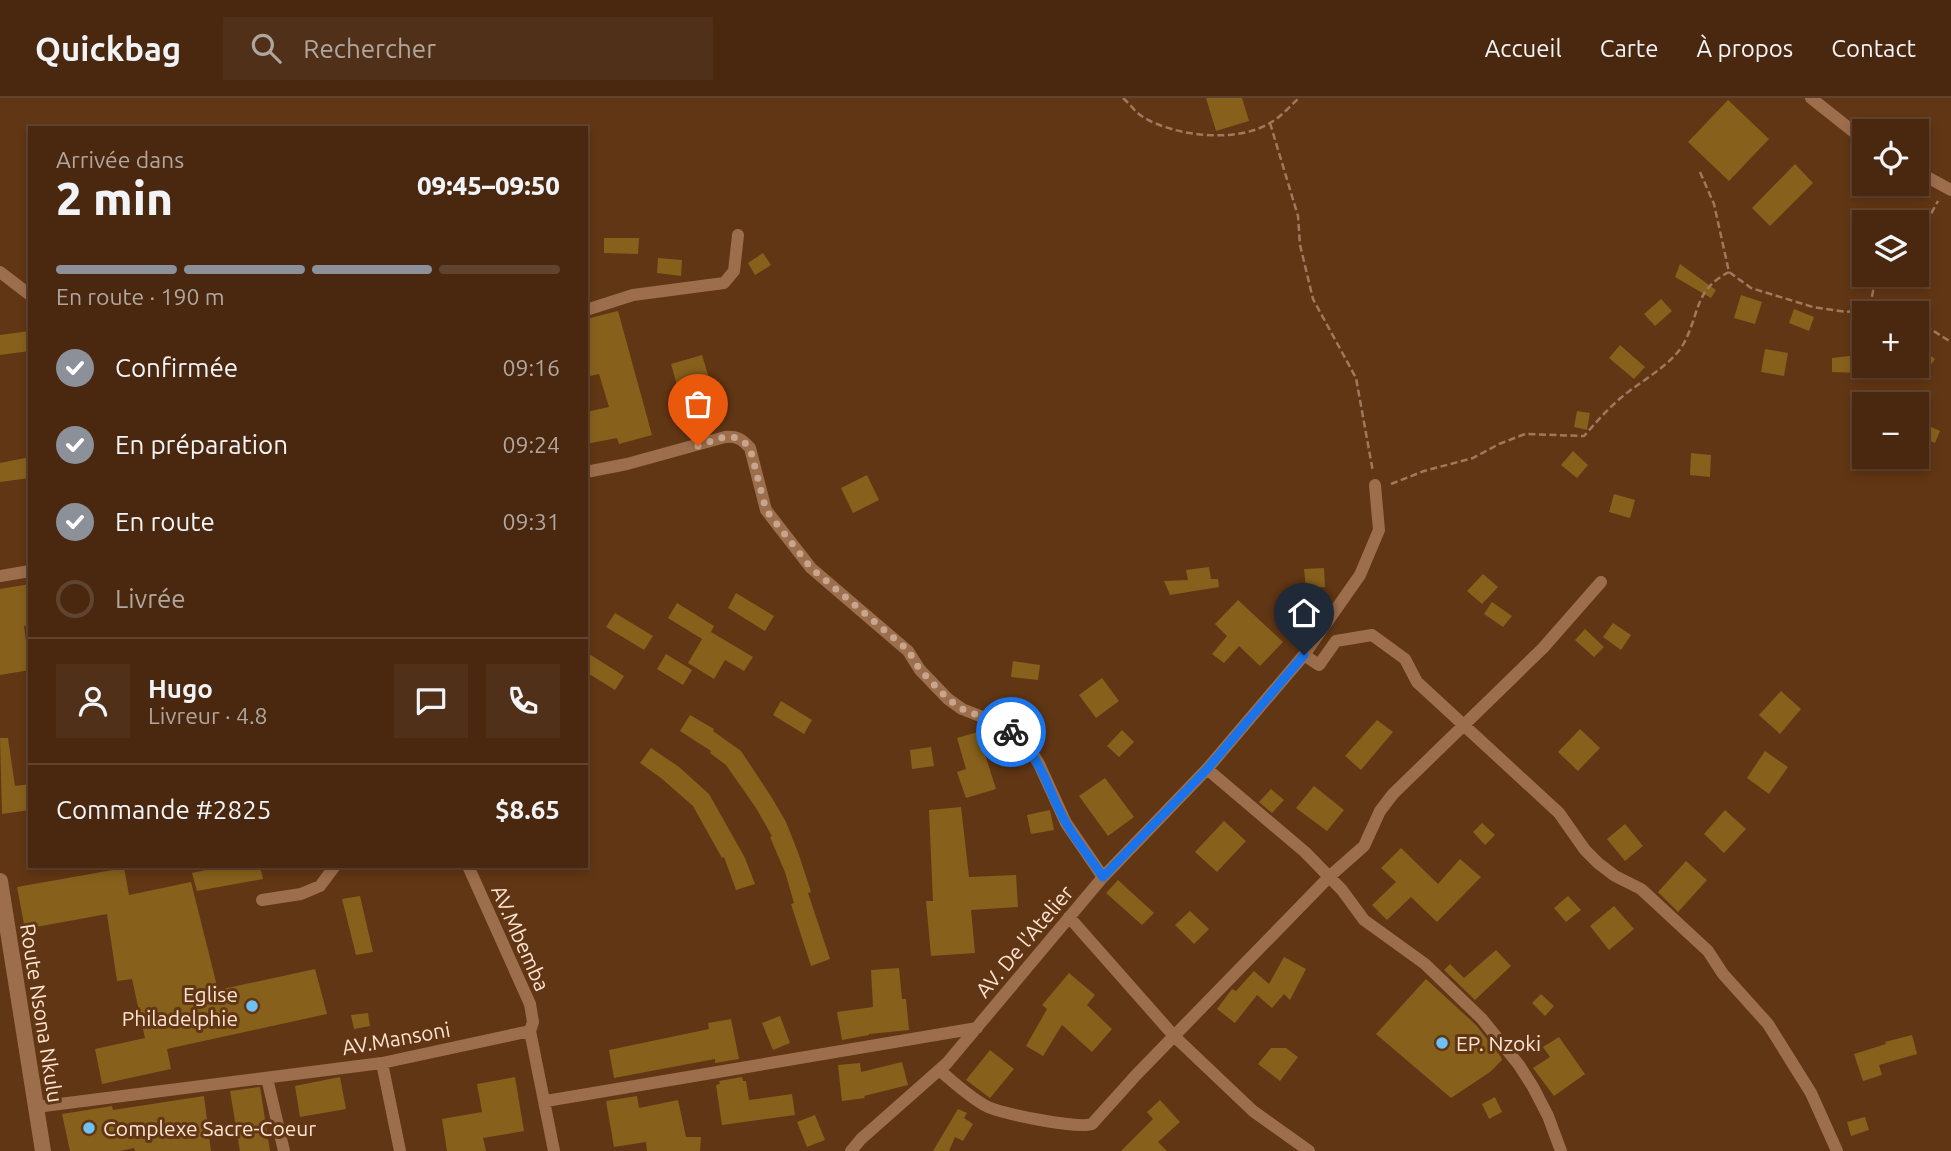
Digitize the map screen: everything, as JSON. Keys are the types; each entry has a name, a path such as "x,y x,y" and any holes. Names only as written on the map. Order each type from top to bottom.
{"street":[{"path":"1811,98 1852,130"},
{"path":"1929,178 1948,189"},
{"path":"588,309 633,295 724,283 734,271 738,235"},
{"path":"0,272 28,293"},
{"path":"588,472 737,436 750,448 766,510 811,568 908,650 920,670 948,699 962,709 1003,725 1029,747 1066,823 1103,877"},
{"name":"AV. De l'Atelier","path":"851,1151 939,1070 1103,877 1207,769 1304,655 1360,575 1379,530 1375,485"},
{"path":"0,576 28,571"},
{"path":"939,1070 987,1106 1009,1114 1084,1126 1092,1124 1330,876 1364,846 1380,811 1393,794 1544,648 1601,582"},
{"path":"1304,655 1319,665 1336,641 1372,635 1405,659 1417,682 1462,727 1559,813 1575,838 1598,863 1615,876 1641,889 1709,951 1723,974 1768,1024 1811,1093 1837,1151"},
{"path":"1207,769 1330,876 1364,920 1425,964 1490,1030 1533,1087 1548,1116 1561,1151"},
{"path":"262,900 301,894 320,886 334,868"},
{"name":"AV.Mbemba","path":"468,868 530,1004 533,1022 530,1031 554,1151"},
{"name":"Route Nsona Nkulu","path":"0,881 43,1151"},
{"path":"1069,917 1174,1036 1253,1111 1309,1151"},
{"path":"546,1101 977,1028"},
{"name":"AV.Mansoni","path":"36,1107 382,1063 530,1031"},
{"path":"382,1063 400,1151"},
{"path":"267,1078 284,1151"}],"path":[{"path":"1124,98 1143,117 1174,129 1205,136 1245,134 1270,123 1299,98"},
{"path":"1270,123 1298,216 1300,245 1313,299 1356,378 1375,485 1383,489 1395,481 1473,458 1525,434 1584,436 1614,403 1660,368 1684,345 1704,293 1714,280 1729,272"},
{"path":"1700,172 1714,204 1729,272 1751,288 1813,307 1852,311"},
{"path":"1929,220 1948,189"},
{"path":"1929,328 1951,342"}],"building":[{"path":"1206,98 1242,98 1249,121 1216,131"},
{"path":"1728,100 1769,139 1729,181 1688,142"},
{"path":"1795,164 1813,183 1770,226 1752,208"},
{"path":"604,238 639,238 638,254 604,253"},
{"path":"763,253 771,265 755,275 748,263"},
{"path":"658,258 682,260 681,276 657,273"},
{"path":"1680,264 1716,290 1711,298 1675,277"},
{"path":"1741,295 1762,302 1755,324 1734,318"},
{"path":"1661,299 1672,311 1655,326 1644,314"},
{"path":"1794,309 1814,317 1809,331 1789,323"},
{"path":"618,311 652,435 619,444 617,438 588,444 588,412 609,407 599,374 588,377 588,318"},
{"path":"28,331 28,351 0,355 0,335"},
{"path":"1620,345 1645,367 1634,379 1609,358"},
{"path":"1765,349 1788,353 1784,376 1761,372"},
{"path":"702,355 719,411 687,420 671,364"},
{"path":"1929,355 1935,359 1929,367"},
{"path":"1852,356 1852,373 1832,372 1832,358"},
{"path":"1577,411 1590,413 1587,430 1574,427"},
{"path":"1929,426 1940,431 1935,443 1929,440"},
{"path":"1573,451 1588,465 1577,478 1561,465"},
{"path":"1691,453 1711,455 1710,477 1690,475"},
{"path":"28,457 28,478 0,482 0,463"},
{"path":"867,475 879,500 853,513 841,488"},
{"path":"1614,494 1635,500 1630,518 1609,512"},
{"path":"1209,567 1211,579 1218,579 1219,587 1170,595 1164,581 1188,580 1186,570"},
{"path":"1324,568 1325,587 1306,588 1304,569"},
{"path":"1483,574 1498,587 1482,604 1467,591"},
{"path":"28,584 28,625 24,626 28,670 0,675 0,589"},
{"path":"736,593 774,616 765,631 728,608"},
{"path":"1238,600 1283,642 1260,666 1239,646 1224,663 1212,654 1227,636 1215,624"},
{"path":"1492,602 1512,616 1503,627 1484,614"},
{"path":"677,603 714,626 711,632 753,657 744,671 725,660 714,679 688,663 702,639 668,618"},
{"path":"615,613 653,636 644,650 606,627"},
{"path":"1613,623 1631,635 1621,650 1603,637"},
{"path":"1585,629 1604,647 1594,657 1575,640"},
{"path":"588,653 624,676 615,690 588,673"},
{"path":"666,654 692,670 683,685 657,669"},
{"path":"1013,661 1040,665 1038,680 1011,677"},
{"path":"1102,678 1119,701 1096,718 1079,695"},
{"path":"1781,691 1801,709 1780,734 1759,715"},
{"path":"781,701 812,720 804,734 773,715"},
{"path":"690,715 714,729 713,731 741,751 786,822 811,892 808,893 830,959 811,966 791,904 794,903 785,872 770,837 772,836 726,765 710,753 711,751 680,731"},
{"path":"1377,720 1393,732 1361,770 1345,756"},
{"path":"1580,729 1600,748 1578,771 1558,752"},
{"path":"1122,730 1134,742 1119,757 1107,746"},
{"path":"978,732 996,789 966,798 957,772 966,769 957,738"},
{"path":"0,738 8,738 15,786 28,784 28,810 2,814"},
{"path":"931,747 934,766 912,769 910,750"},
{"path":"651,748 679,767 709,794 745,858 755,884 736,890 724,857 722,858 693,806 640,763"},
{"path":"1765,751 1788,767 1769,794 1747,778"},
{"path":"1105,778 1134,817 1108,836 1079,796"},
{"path":"1314,786 1344,810 1327,831 1296,808"},
{"path":"1271,789 1284,800 1272,813 1259,802"},
{"path":"961,807 969,877 1016,875 1018,907 971,910 975,953 931,956 926,901 933,901 929,810"},
{"path":"1050,810 1054,830 1031,834 1027,815"},
{"path":"1725,810 1746,829 1724,853 1704,834"},
{"path":"1224,821 1246,841 1217,872 1195,852"},
{"path":"1482,823 1495,835 1485,845 1473,832"},
{"path":"1625,824 1643,846 1625,861 1607,839"},
{"path":"1401,848 1438,884 1460,859 1481,877 1437,922 1411,897 1387,920 1372,905 1396,882 1381,868"},
{"path":"1686,861 1707,880 1678,912 1658,892"},
{"path":"124,868 129,895 191,882 218,990 315,969 327,1014 167,1049 171,1069 102,1084 95,1049 145,1038 132,979 117,981 107,914 25,929 17,887"},
{"path":"215,868 260,868 263,879 197,891 192,873"},
{"path":"1118,880 1154,913 1142,925 1106,893"},
{"path":"360,896 373,952 356,955 342,899"},
{"path":"1568,896 1581,910 1566,922 1554,908"},
{"path":"1614,906 1634,929 1609,950 1590,926"},
{"path":"1190,911 1209,929 1194,944 1175,925"},
{"path":"1496,950 1511,966 1475,1000 1444,970 1450,964 1464,978"},
{"path":"1284,957 1306,969 1290,1000 1284,994 1272,1008 1257,995 1235,1023 1217,1009 1232,989 1236,991 1254,971 1269,984"},
{"path":"899,968 909,1030 842,1040 837,1012 873,1007 871,970"},
{"path":"1069,973 1095,995 1087,1005 1112,1029 1092,1052 1062,1025 1043,1056 1026,1046 1047,1009 1042,1005"},
{"name":"EP. Nzoki","path":"1426,979 1476,1025 1502,1060 1490,1072 1451,1098 1376,1034"},
{"path":"1541,994 1554,1006 1545,1016 1532,1003"},
{"path":"368,1013 370,1026 354,1029 351,1015"},
{"path":"780,1016 790,1043 773,1050 762,1023"},
{"path":"731,1019 739,1059 715,1063 715,1059 614,1078 609,1050 709,1029 708,1023"},
{"path":"1912,1035 1917,1054 1879,1065 1882,1075 1863,1081 1854,1054"},
{"path":"1559,1037 1585,1074 1554,1096 1533,1068 1550,1057 1543,1047"},
{"path":"1271,1048 1286,1048 1298,1057 1280,1081 1258,1064"},
{"path":"990,1050 1014,1069 990,1098 966,1080"},
{"path":"902,1062 908,1085 864,1096 865,1098 842,1101 838,1065 860,1063 861,1072"},
{"path":"340,1077 346,1109 300,1117 295,1086"},
{"path":"515,1077 524,1131 483,1138 486,1151 447,1151 442,1119 482,1112 477,1084"},
{"path":"742,1077 743,1081 746,1081 749,1100 792,1094 795,1115 722,1125 716,1085 720,1084 719,1081"},
{"path":"260,1087 270,1151 240,1151 230,1091"},
{"path":"204,1096 211,1151 135,1151 134,1148 120,1151 70,1151 62,1114 112,1106 113,1110"},
{"path":"637,1096 639,1108 678,1100 686,1137 701,1137 700,1151 647,1151 646,1142 614,1147 606,1101"},
{"path":"1495,1097 1502,1112 1489,1119 1482,1104"},
{"path":"1160,1100 1180,1122 1158,1142 1167,1151 1121,1151 1153,1119 1147,1112"},
{"path":"958,1109 967,1113 964,1118 973,1124 963,1141 955,1137 949,1151 933,1151"},
{"path":"815,1115 825,1140 807,1147 797,1122"},
{"path":"1865,1117 1869,1130 1851,1136 1847,1122"}],"way so far":[{"path":"698,446 725,437 737,436 745,442 750,448 766,510 811,568 908,650 920,670 948,699 962,709 1003,725 1011,732"}],"place":[{"name":"Eglise Philadelphie","path":"252,1006"},
{"name":"EP. Nzoki","path":"1442,1043"},
{"name":"Complexe Sacre-Coeur","path":"89,1128"}],"route":[{"path":"1011,732 1029,747 1035,756 1066,823 1103,877 1126,850 1207,769 1304,655"}]}
